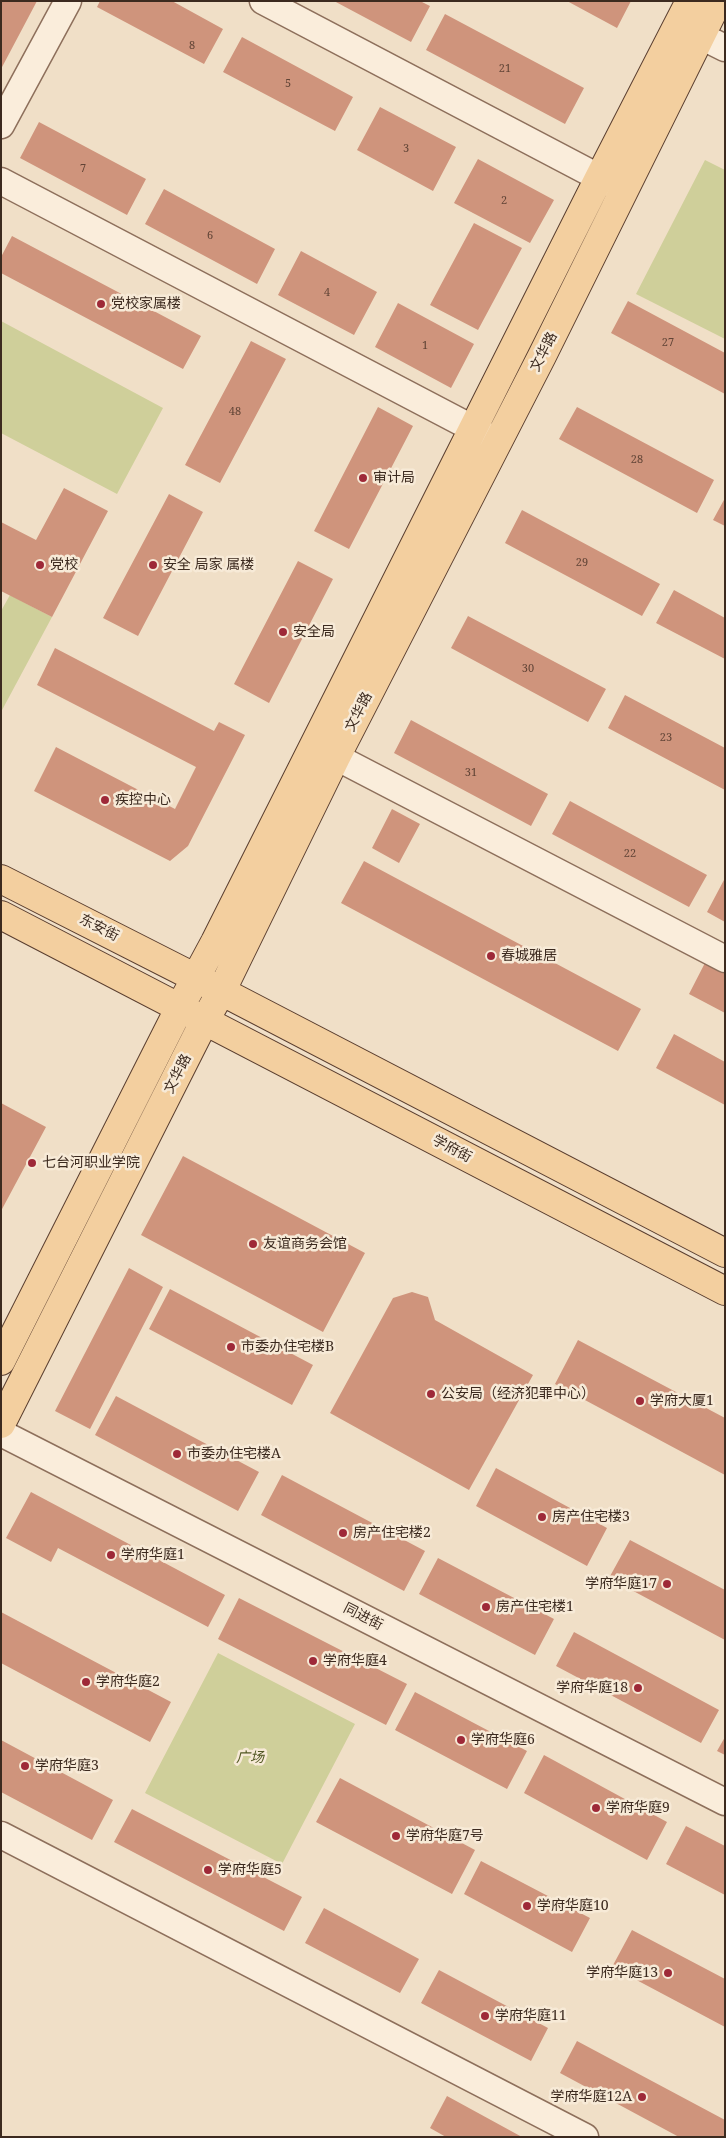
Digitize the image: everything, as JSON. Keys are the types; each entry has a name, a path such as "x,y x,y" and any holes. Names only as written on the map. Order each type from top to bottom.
{"main road":[{"name":"文华路","path":"1,1361 599,178 690,20 718,1"},
{"name":"文华路","path":"1,1424 205,1020 221,992 336,757 624,190 690,20"},
{"name":"东安街","path":"1,879 196,978"},
{"path":"1,915 180,1008"},
{"path":"196,978 725,1253"},
{"name":"学府街","path":"180,1008 725,1291"}],"street":[{"path":"1,125 68,1"},
{"path":"263,1 624,190"},
{"path":"690,20 725,48"},
{"path":"1,181 498,441"},
{"path":"336,757 725,959"},
{"name":"同进街","path":"1,1433 725,1802"},
{"path":"1,1835 585,2137"}],"green space":[{"path":"705,160 725,170 725,339 636,294"},
{"path":"1,321 163,408 117,494 1,433"},
{"path":"10,595 52,617 1,712 1,611"},
{"name":"广场","path":"218,1653 355,1724 282,1864 145,1793"}],"building":[{"path":"1,1 37,1 1,69"},
{"path":"100,1 172,1 223,29 204,64 97,7"},
{"path":"334,1 420,1 430,6 411,42"},
{"path":"567,1 631,1 617,28"},
{"path":"445,14 584,88 565,124 426,50"},
{"path":"242,37 353,97 335,131 223,72"},
{"path":"380,107 456,147 433,191 357,150"},
{"path":"39,122 146,179 127,215 20,158"},
{"path":"478,159 554,200 530,243 454,203"},
{"path":"164,189 275,249 257,284 145,224"},
{"path":"474,223 522,248 478,330 430,305"},
{"name":"党校家属楼","path":"12,236 201,336 183,369 1,273 1,257"},
{"path":"301,251 377,292 354,335 278,295"},
{"path":"628,301 725,353 725,394 611,333"},
{"path":"398,303 474,344 451,388 375,347"},
{"path":"251,341 286,359 220,483 185,465"},
{"name":"审计局","path":"378,407 413,426 349,549 314,531"},
{"path":"577,407 714,480 697,513 559,439"},
{"name":"党校","path":"64,488 108,511 52,617 1,591 1,522 36,540"},
{"name":"安全 局家 属楼","path":"169,494 203,512 138,636 103,618"},
{"path":"725,498 725,526 713,520"},
{"path":"522,510 660,584 642,616 505,543"},
{"name":"安全局","path":"298,561 333,579 269,703 234,684"},
{"path":"674,590 725,618 725,659 656,623"},
{"path":"468,616 606,689 588,722 451,648"},
{"path":"55,648 214,731 219,722 245,735 188,846 170,861 34,791 56,747 175,809 196,767 37,685"},
{"path":"625,695 725,748 725,790 608,728"},
{"path":"411,720 548,794 531,826 394,753"},
{"path":"570,801 707,875 689,907 552,834"},
{"path":"392,809 420,824 399,863 372,848"},
{"name":"春城雅居","path":"364,861 641,1009 618,1051 341,903"},
{"path":"725,878 725,922 707,912"},
{"path":"707,959 725,968 725,1013 689,994"},
{"path":"674,1034 725,1062 725,1105 656,1068"},
{"path":"1,1103 46,1127 1,1211"},
{"name":"友谊商务会馆","path":"183,1156 365,1253 323,1332 141,1235"},
{"path":"129,1268 163,1287 90,1429 55,1411"},
{"name":"市委办住宅楼B","path":"170,1289 313,1365 292,1405 149,1329"},
{"name":"公安局（经济犯罪中心）","path":"412,1292 428,1297 435,1320 533,1375 469,1490 330,1413 393,1298"},
{"name":"学府大厦1","path":"578,1340 725,1418 725,1475 555,1384"},
{"name":"市委办住宅楼A","path":"116,1396 259,1472 238,1511 95,1435"},
{"name":"房产住宅楼3","path":"496,1468 607,1528 587,1566 476,1506"},
{"name":"房产住宅楼2","path":"282,1475 425,1551 404,1591 261,1515"},
{"name":"学府华庭1","path":"31,1492 225,1595 208,1627 58,1548 51,1562 6,1538"},
{"name":"学府华庭17","path":"630,1540 725,1590 725,1640 609,1578"},
{"name":"房产住宅楼1","path":"438,1558 554,1619 535,1655 419,1594"},
{"name":"学府华庭4","path":"239,1598 407,1684 386,1725 218,1639"},
{"name":"学府华庭2","path":"1,1612 171,1702 150,1742 1,1663"},
{"name":"学府华庭18","path":"574,1632 719,1710 701,1743 556,1666"},
{"name":"学府华庭6","path":"415,1692 527,1751 507,1789 395,1730"},
{"path":"725,1737 725,1755 717,1751"},
{"name":"学府华庭3","path":"1,1740 113,1800 92,1840 1,1792"},
{"name":"学府华庭9","path":"544,1755 667,1822 647,1860 524,1793"},
{"name":"学府华庭7号","path":"340,1778 475,1850 452,1894 316,1822"},
{"name":"学府华庭5","path":"132,1809 302,1897 284,1931 114,1842"},
{"path":"686,1826 725,1846 725,1895 666,1864"},
{"name":"学府华庭10","path":"481,1861 590,1918 572,1952 464,1894"},
{"path":"324,1908 419,1959 400,1993 305,1943"},
{"name":"学府华庭13","path":"632,1930 725,1979 725,2027 612,1967"},
{"name":"学府华庭11","path":"439,1970 548,2028 531,2061 421,2003"},
{"name":"学府华庭12A","path":"577,2041 725,2120 725,2137 679,2137 560,2073"},
{"path":"447,2096 522,2137 446,2137 430,2128"}],"place":[{"name":"党校家属楼","path":"101,304"},
{"name":"审计局","path":"363,478"},
{"name":"党校","path":"40,565"},
{"name":"安全 局家 属楼","path":"153,565"},
{"name":"安全局","path":"283,632"},
{"name":"疾控中心","path":"105,800"},
{"name":"春城雅居","path":"491,956"},
{"name":"七台河职业学院","path":"32,1163"},
{"name":"友谊商务会馆","path":"253,1244"},
{"name":"市委办住宅楼B","path":"231,1347"},
{"name":"公安局（经济犯罪中心）","path":"431,1394"},
{"name":"学府大厦1","path":"640,1401"},
{"name":"市委办住宅楼A","path":"177,1454"},
{"name":"房产住宅楼3","path":"542,1517"},
{"name":"房产住宅楼2","path":"343,1533"},
{"name":"学府华庭1","path":"111,1555"},
{"name":"学府华庭17","path":"667,1584"},
{"name":"房产住宅楼1","path":"486,1607"},
{"name":"学府华庭4","path":"313,1661"},
{"name":"学府华庭2","path":"86,1682"},
{"name":"学府华庭18","path":"638,1688"},
{"name":"学府华庭6","path":"461,1740"},
{"name":"学府华庭3","path":"25,1766"},
{"name":"学府华庭9","path":"596,1808"},
{"name":"学府华庭7号","path":"396,1836"},
{"name":"学府华庭5","path":"208,1870"},
{"name":"学府华庭10","path":"527,1906"},
{"name":"学府华庭13","path":"668,1973"},
{"name":"学府华庭11","path":"485,2016"},
{"name":"学府华庭12A","path":"642,2097"}]}
